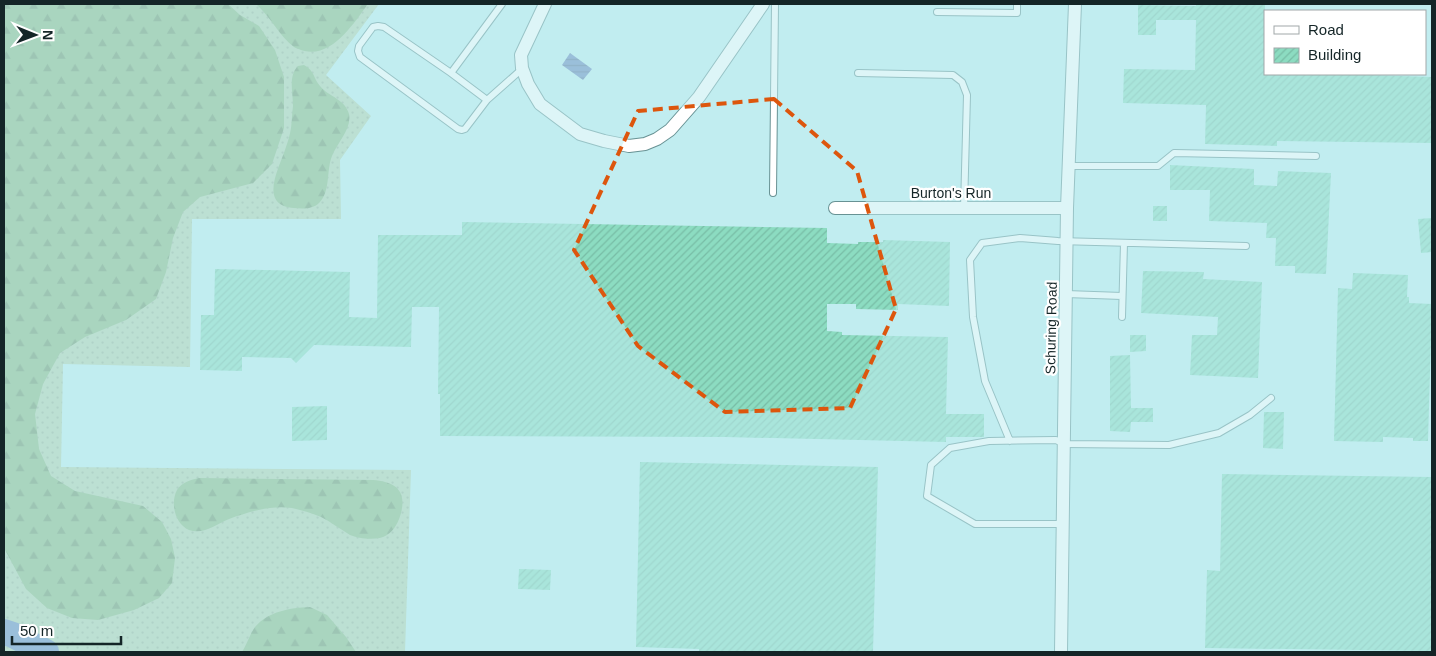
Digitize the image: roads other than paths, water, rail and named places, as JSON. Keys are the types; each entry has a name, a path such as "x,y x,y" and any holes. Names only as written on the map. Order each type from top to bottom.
{"street":[{"path":"545,4 522,54 522,68 528,84 540,104 580,134 629,146 644,144 657,139 670,130 699,96 763,4"},
{"name":"Schuring Road","path":"1061,652 1067,208 1076,4"},
{"name":"Burton's Run","path":"835,208 1067,208"}],"lane":[{"path":"450,73 502,4"},
{"path":"773,194 775,4"},
{"path":"938,12 1017,13 1017,4"},
{"path":"487,100 384,27 374,27 359,46 360,56 458,129 462,130 466,129 487,100 522,68"},
{"path":"858,73 953,76 962,82 967,95 964,208"},
{"path":"1069,166 1158,166 1174,153 1316,156"},
{"path":"1010,441 985,381 973,317 970,260 982,243 1020,238 1246,246"},
{"path":"1122,317 1124,243"},
{"path":"1066,294 1122,296"},
{"path":"1063,524 975,524 927,496 932,465 950,448 989,442 1056,440 1064,444 1168,445 1219,433 1250,415 1271,398"}],"water":[{"path":"570,53 592,69 583,80 562,65"}],"waterway":[{"path":"4,632 46,652"}]}
